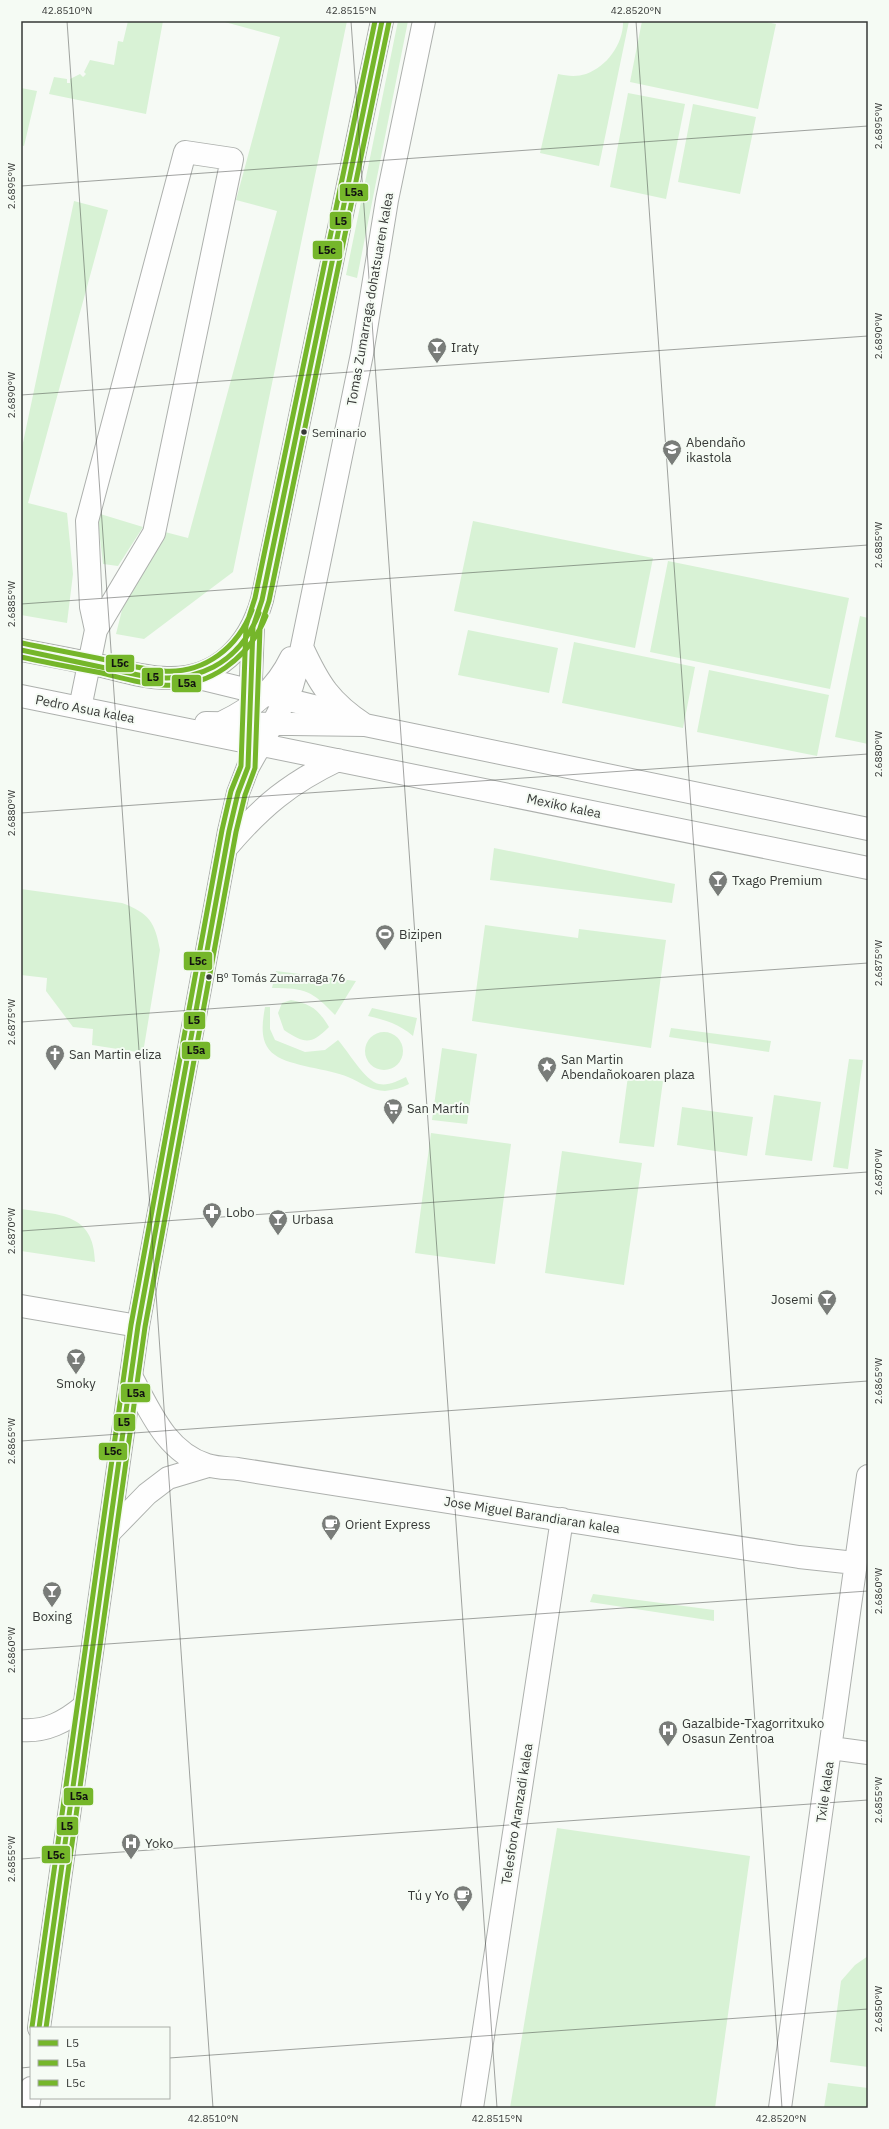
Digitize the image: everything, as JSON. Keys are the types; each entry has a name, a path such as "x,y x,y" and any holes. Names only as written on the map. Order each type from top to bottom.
{"main road":[{"path":"21,650 166,678 191,676 203,673 222,663 245,640 253,627 264,593 382,21"},
{"name":"Tomas Zumarraga dohatsuaren kalea","path":"258,714 292,686 302,647 362,354 381,231 424,21"},
{"path":"80,708 96,630 154,533 232,159 185,152 87,521 91,607 96,630"},
{"name":"Tomas Zumarraga dohatsuaren kalea","path":"258,714 284,673 306,624"},
{"path":"39,2027 138,1326 227,847 238,793 248,767 258,714 253,627"},
{"path":"302,647 313,671 338,706 358,720"},
{"path":"191,676 258,714 358,720 868,829"},
{"name":"Pedro Asua kalea","path":"21,696 150,722 219,724 258,714"},
{"name":"Tomas Zumarraga dohatsuaren kalea","path":"258,714 273,724 358,720"},
{"name":"Pedro Asua kalea","path":"150,722 258,714"},
{"name":"Mexiko kalea","path":"258,714 338,760 868,868"},
{"path":"227,847 262,808 284,790 311,773 338,760"},
{"path":"21,1306 138,1326"},
{"name":"Jose Miguel Barandiaran kalea","path":"131,1376 160,1430 175,1446 191,1458 208,1466"},
{"name":"Jose Miguel Barandiaran kalea","path":"109,1533 147,1494 168,1478 208,1466 238,1468 728,1546 856,1563"},
{"name":"Txile kalea","path":"780,2108 868,1476"},
{"name":"Telesforo Aranzadi kalea","path":"472,2108 562,1520"},
{"path":"21,1730 32,1731 50,1727 66,1721 84,1706"},
{"path":"831,1748 868,1753"},
{"path":"28,2108 30,2095"}],"green space":[{"path":"128,21 163,21 146,114 49,94 54,77 67,79 67,83 70,83 70,79 80,74 83,77 86,74 84,72 90,60 114,65 118,41 123,42"},
{"path":"221,21 347,21 233,572 144,639 116,634 122,610 131,587 165,532 188,538 277,211 236,200 280,37"},
{"path":"398,21 408,21 357,278 346,275"},
{"path":"623,21 629,21 599,166 540,153 558,74 572,76 583,75 594,71 601,66 613,53 621,38"},
{"path":"642,21 762,21 776,24 758,109 630,82"},
{"path":"21,88 37,91 24,146 21,145"},
{"path":"628,93 685,104 666,199 610,187"},
{"path":"693,104 756,117 740,194 678,182"},
{"path":"74,201 108,210 28,503 67,513 73,574 67,623 21,615 21,452"},
{"path":"97,513 143,527 118,566 103,564"},
{"path":"473,521 653,558 635,648 454,611"},
{"path":"668,561 849,598 830,689 650,652"},
{"path":"860,616 868,618 868,744 835,737"},
{"path":"468,630 558,648 549,693 458,675"},
{"path":"574,642 695,667 683,728 562,703"},
{"path":"709,670 829,695 817,756 697,732"},
{"path":"494,848 675,884 672,903 490,880"},
{"path":"21,889 122,903 145,915 153,925 160,950 143,1053 92,1045 93,1029 73,1027 46,991 47,978 21,975"},
{"path":"485,925 578,938 579,929 666,940 651,1048 472,1021"},
{"path":"276,971 356,981 335,1015 308,992 293,989 272,988"},
{"path":"291,1000 304,1003 313,1008 329,1027 312,1040 297,1038 284,1030 278,1013 282,1003"},
{"path":"265,1007 270,1007 270,1029 275,1040 305,1052 325,1050 338,1040 363,1072 374,1082 379,1084 389,1084 406,1077 409,1084 403,1087 380,1091 340,1074 281,1059 270,1050 264,1039 263,1020"},
{"path":"372,1008 417,1018 413,1036 403,1028 392,1023 368,1016"},
{"path":"671,1028 771,1041 769,1052 669,1037"},
{"path":"384,1032 397,1038 403,1051 397,1064 384,1070 371,1064 365,1051 371,1038"},
{"path":"442,1048 477,1054 467,1124 432,1120"},
{"path":"849,1059 863,1060 848,1169 833,1167"},
{"path":"628,1076 663,1081 654,1147 619,1143"},
{"path":"774,1095 821,1102 812,1161 765,1155"},
{"path":"682,1107 753,1117 747,1156 677,1145"},
{"path":"431,1133 511,1144 495,1264 415,1253"},
{"path":"562,1151 642,1163 624,1285 545,1273"},
{"path":"21,1209 61,1215 72,1219 81,1225 88,1234 93,1246 95,1262 21,1251"},
{"path":"593,1594 714,1610 714,1621 590,1602"},
{"path":"557,1828 750,1856 715,2108 510,2108"},
{"path":"868,1956 868,2067 830,2062 841,1981 855,1965"},
{"path":"828,2083 868,2088 868,2108 824,2108"}],"transit line":[{"name":"L5c","path":"32,2027 131,1325 222,830 231,791 241,766 246,626 255,598 375,21"},
{"name":"L5","path":"39,2027 138,1326 229,831 238,793 248,767 253,627 262,600 382,21"},
{"name":"L5a","path":"46,2027 145,1327 236,832 245,795 255,768 260,628 269,601 389,22"},
{"name":"L5c","path":"22,643 134,667 163,671 178,671 193,668 218,656 238,636 252,610"},
{"name":"L5","path":"21,650 143,676 162,678 181,677 198,673 213,667 227,658 240,646 259,613"},
{"name":"L5a","path":"21,657 147,683 179,685 196,682 225,668 249,645 259,631 266,616"}],"place":[{"name":"Iraty","path":"437,364"},
{"name":"Seminario","path":"304,432"},
{"name":"Abendaño ikastola","path":"672,466"},
{"name":"Txago Premium","path":"718,897"},
{"name":"Bizipen","path":"385,951"},
{"name":"Bº Tomás Zumarraga 76","path":"209,977"},
{"name":"San Martin eliza","path":"55,1071"},
{"name":"San Martin Abendañokoaren plaza","path":"547,1083"},
{"name":"San Martín","path":"393,1125"},
{"name":"Lobo","path":"212,1229"},
{"name":"Urbasa","path":"278,1236"},
{"name":"Josemi","path":"827,1316"},
{"name":"Smoky","path":"76,1375"},
{"name":"Orient Express","path":"331,1541"},
{"name":"Boxing","path":"52,1608"},
{"name":"Gazalbide-Txagorritxuko Osasun Zentroa","path":"668,1747"},
{"name":"Yoko","path":"131,1860"},
{"name":"Tú y Yo","path":"463,1912"}]}
